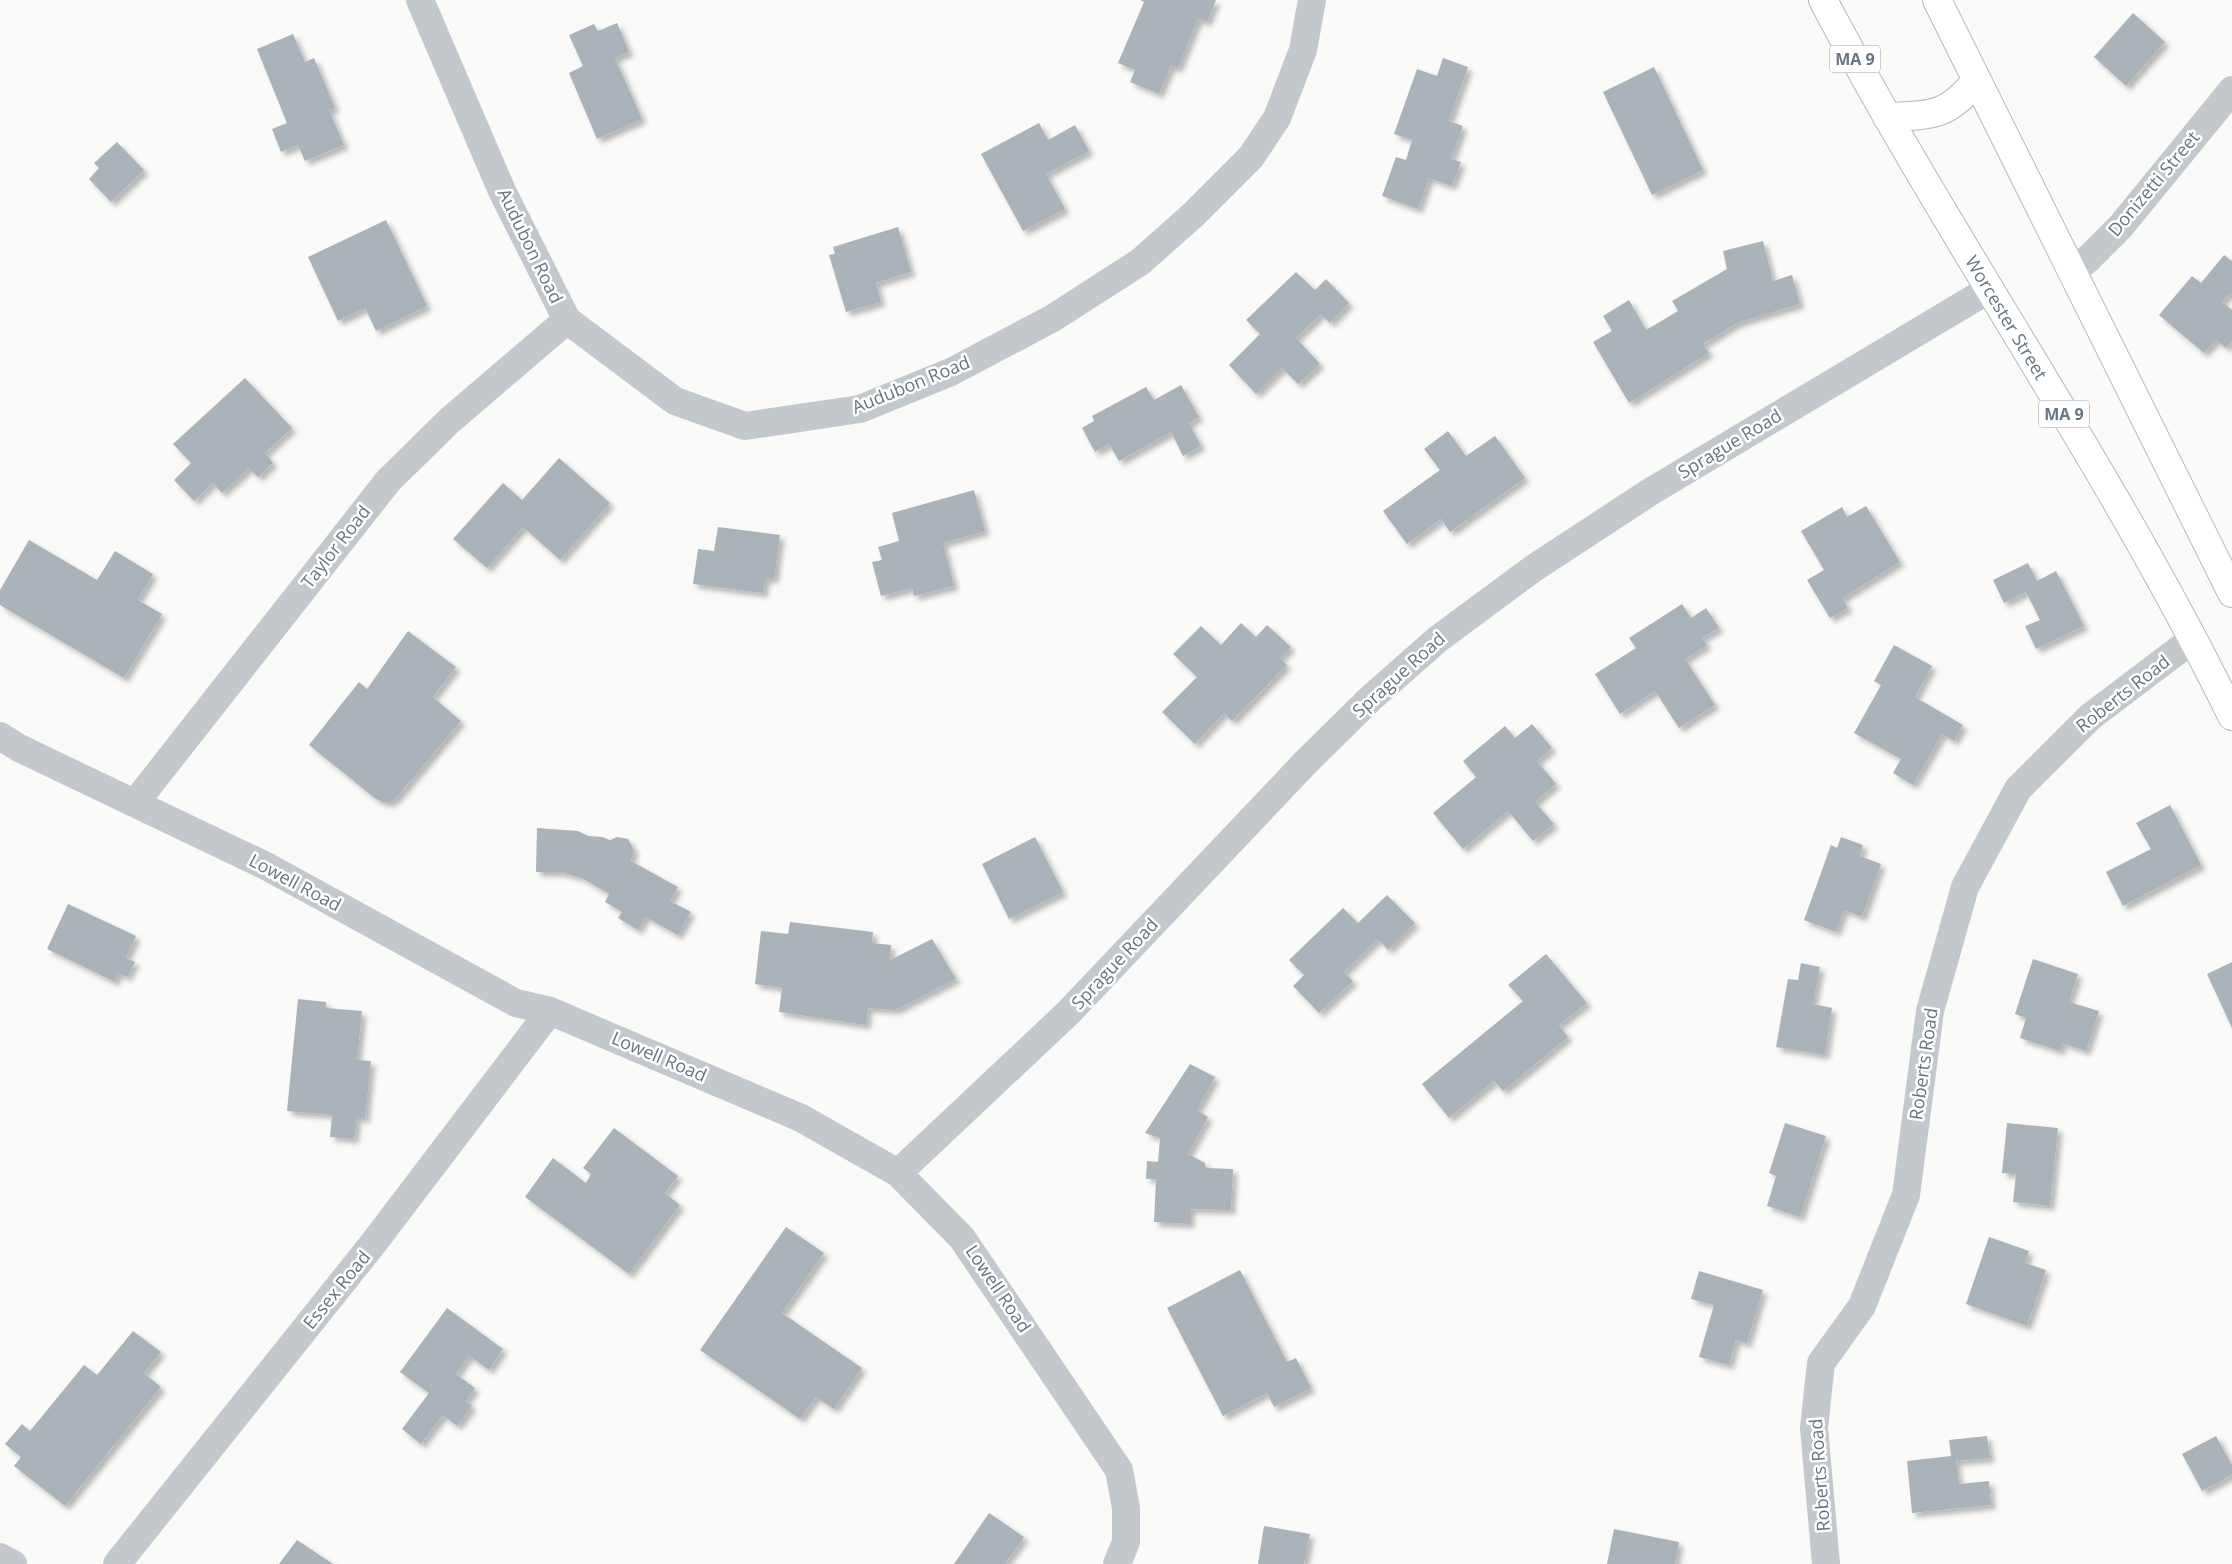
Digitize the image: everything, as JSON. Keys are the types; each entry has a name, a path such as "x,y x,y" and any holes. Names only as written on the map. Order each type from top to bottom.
{"highway":[{"name":"Worcester Street","path":"1823,0 1887,117 1988,290 2132,527 2232,716"},
{"path":"1937,0 2232,593"},
{"path":"1887,117 1943,110 1962,97 1976,80"}],"street":[{"name":"Audubon Road","path":"420,0 502,191 567,320 675,401 745,426 860,409 952,372 1053,318 1140,262 1193,215 1251,157 1280,110 1303,50 1312,0"},
{"name":"Donizetti Street","path":"2071,272 2087,260 2121,226 2232,90"},
{"name":"Sprague Road","path":"898,1172 1069,1012 1306,762 1371,698 1438,639 1534,568 1650,492 1988,290"},
{"name":"Taylor Road","path":"135,804 388,481 449,421 567,320"},
{"name":"Roberts Road","path":"1826,1564 1814,1428 1821,1363 1862,1306 1906,1196 1930,1010 1965,887 2018,789 2090,717 2193,640"},
{"name":"Lowell Road","path":"0,736 20,748 266,866 516,1003 550,1010 801,1118 898,1172 962,1238 1119,1470 1126,1508 1126,1542 1117,1564"},
{"name":"Essex Road","path":"117,1564 372,1245 550,1010"},
{"path":"0,1557 13,1564"}],"building":[{"path":"1140,0 1216,0 1207,22 1198,19 1178,68 1171,66 1159,94 1130,82 1135,70 1118,63 1144,2"},
{"path":"2133,13 2165,42 2126,86 2094,57"},
{"path":"617,23 629,52 615,58 642,119 597,139 569,73 583,66 569,35 594,24 598,31"},
{"path":"293,34 305,62 314,58 335,108 329,110 344,145 305,161 298,145 281,152 272,129 287,123 257,49"},
{"path":"1443,58 1468,67 1449,121 1463,126 1451,159 1461,162 1452,186 1429,178 1418,209 1382,196 1396,157 1406,160 1412,140 1394,134 1417,69 1437,76"},
{"path":"1654,67 1703,170 1652,195 1603,92"},
{"path":"1039,123 1048,140 1075,125 1089,151 1046,174 1065,209 1023,231 981,154"},
{"path":"117,142 144,170 111,202 89,179 99,168 94,163"},
{"path":"386,220 427,306 376,331 365,308 338,321 308,257"},
{"path":"898,227 911,272 876,283 881,302 846,312 829,255 835,254 833,247"},
{"path":"1763,241 1773,281 1792,275 1800,304 1737,323 1703,344 1709,353 1629,403 1593,342 1612,331 1603,316 1629,300 1646,330 1678,311 1672,301 1727,269 1723,251"},
{"path":"2224,255 2232,261 2232,295 2230,293 2222,302 2232,310 2232,341 2226,348 2216,340 2204,353 2159,315 2192,276 2201,283"},
{"path":"1296,272 1315,290 1326,279 1349,303 1330,323 1321,314 1296,338 1320,364 1298,384 1282,368 1256,394 1229,365 1260,334 1246,320"},
{"path":"245,378 292,428 265,453 273,463 258,477 249,468 222,493 213,483 194,501 174,480 191,463 173,444"},
{"path":"1181,385 1199,417 1189,423 1201,446 1183,456 1171,432 1119,461 1109,444 1095,452 1082,428 1094,421 1092,416 1146,387 1154,400"},
{"path":"1448,431 1466,456 1495,436 1525,478 1450,532 1441,519 1407,544 1383,511 1440,470 1424,449"},
{"path":"559,458 610,503 560,560 523,527 487,568 453,539 503,483 522,500"},
{"path":"974,490 985,531 943,543 954,586 914,596 912,588 881,596 872,562 882,560 878,547 899,541 892,513"},
{"path":"1866,506 1900,562 1842,598 1848,608 1830,618 1807,580 1824,570 1801,531 1842,507 1847,517"},
{"path":"718,527 780,535 774,579 766,578 763,593 693,584 698,549 714,551"},
{"path":"29,540 97,580 115,551 153,574 138,600 162,614 124,678 0,605 0,590"},
{"path":"2028,563 2037,581 2056,571 2084,626 2036,649 2025,626 2040,620 2026,592 2004,603 1993,580"},
{"path":"1682,604 1691,618 1706,608 1719,628 1702,638 1707,645 1685,659 1715,705 1679,728 1655,691 1620,714 1595,674 1636,648 1629,638"},
{"path":"1241,623 1256,637 1267,625 1291,647 1280,658 1287,665 1232,721 1224,713 1195,744 1162,712 1197,677 1173,654 1201,626 1221,645"},
{"path":"408,631 456,667 433,697 461,721 397,797 391,802 383,802 376,799 309,745 359,682 367,689"},
{"path":"1894,645 1932,666 1915,697 1963,725 1954,741 1942,734 1913,785 1893,773 1901,759 1854,733 1881,685 1874,681"},
{"path":"1532,724 1552,748 1537,761 1556,784 1535,802 1554,824 1533,841 1508,811 1463,849 1433,813 1476,777 1463,761 1505,726 1515,738"},
{"path":"2170,805 2201,865 2123,906 2106,872 2151,849 2136,823"},
{"path":"537,828 578,831 588,836 602,837 610,840 617,837 628,839 634,850 631,861 678,887 670,901 691,912 678,935 645,917 638,930 618,918 622,912 605,902 609,894 582,878 561,872 536,872"},
{"path":"1035,837 1063,892 1009,919 982,864"},
{"path":"1841,837 1863,845 1860,856 1881,864 1862,917 1844,910 1836,932 1804,920 1831,845 1837,848"},
{"path":"1387,895 1415,923 1388,950 1378,939 1344,972 1353,981 1319,1013 1293,986 1304,975 1289,960 1343,908 1358,923"},
{"path":"68,904 136,936 126,958 135,962 127,977 118,973 115,982 47,949"},
{"path":"790,922 873,932 872,943 891,945 890,960 932,939 956,979 895,1010 868,1008 866,1025 779,1012 782,988 755,984 761,931 788,934"},
{"path":"1546,954 1587,1003 1559,1025 1568,1037 1503,1091 1494,1081 1449,1118 1422,1084 1523,1001 1508,985"},
{"path":"2033,959 2078,974 2069,1002 2099,1011 2086,1051 2062,1043 2060,1051 2020,1038 2026,1018 2015,1014"},
{"path":"2232,962 2232,1028 2207,974"},
{"path":"1801,963 1820,967 1813,1004 1832,1008 1825,1055 1776,1047 1788,979 1798,980"},
{"path":"298,999 326,1002 326,1008 362,1011 357,1060 371,1061 365,1119 357,1117 354,1139 330,1137 332,1115 287,1111"},
{"path":"1190,1064 1215,1077 1197,1110 1208,1117 1188,1154 1205,1163 1205,1168 1233,1169 1231,1210 1190,1209 1190,1224 1154,1222 1156,1179 1146,1179 1147,1161 1158,1162 1160,1138 1145,1133"},
{"path":"1785,1123 1826,1136 1800,1217 1767,1206 1776,1176 1769,1173"},
{"path":"2007,1123 2058,1128 2050,1206 2013,1202 2016,1174 2002,1173"},
{"path":"614,1128 678,1176 665,1193 680,1205 629,1274 525,1197 553,1158 586,1183 591,1174 583,1168"},
{"path":"786,1227 824,1253 782,1313 862,1368 834,1409 816,1397 800,1419 700,1350"},
{"path":"1989,1237 2029,1251 2025,1263 2046,1270 2027,1326 1966,1304"},
{"path":"1240,1270 1287,1362 1296,1358 1311,1388 1274,1407 1267,1393 1223,1416 1167,1308"},
{"path":"1699,1271 1763,1290 1747,1343 1736,1340 1729,1365 1699,1357 1714,1305 1691,1299"},
{"path":"447,1308 503,1349 489,1370 469,1356 456,1374 475,1388 466,1401 472,1406 457,1426 443,1415 421,1444 402,1429 429,1393 400,1372"},
{"path":"133,1331 161,1352 144,1373 161,1387 65,1506 14,1466 21,1457 5,1444 22,1424 30,1431 84,1365 97,1375"},
{"path":"1987,1436 1990,1458 1956,1461 1959,1484 1989,1481 1991,1505 1912,1513 1907,1461 1951,1456 1949,1440"},
{"path":"2216,1436 2232,1465 2232,1475 2202,1491 2182,1454"},
{"path":"989,1513 1024,1537 1005,1564 954,1564"},
{"path":"1264,1526 1310,1534 1304,1564 1258,1564"},
{"path":"1614,1529 1679,1542 1675,1564 1607,1564"},
{"path":"297,1540 333,1564 279,1564"}]}
